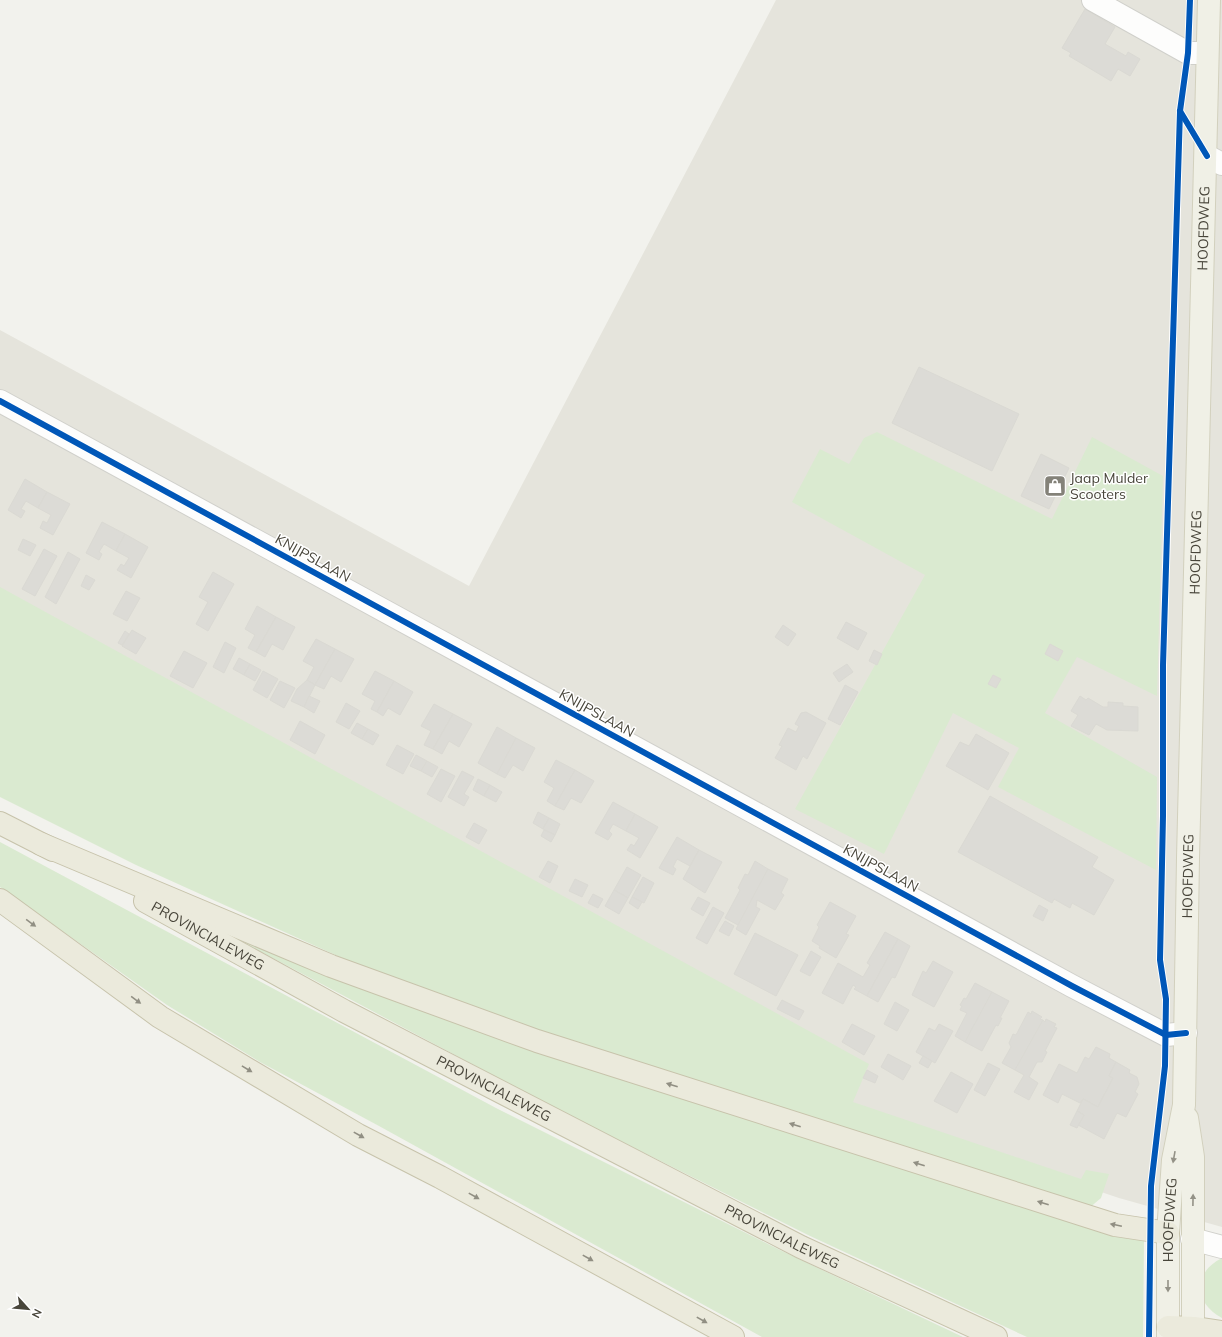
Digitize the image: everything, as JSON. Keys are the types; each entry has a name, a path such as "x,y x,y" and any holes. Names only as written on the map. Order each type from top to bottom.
{"highway":[{"name":"PROVINCIALEWEG","path":"0,823 41,844 344,1011 800,1247 996,1337"},
{"path":"41,844 331,966 537,1041 1115,1226 1168,1233"},
{"path":"0,900 160,1017 358,1135 440,1177 733,1337"},
{"path":"1168,1332 1222,1332"}],"main road":[{"name":"HOOFDWEG","path":"1168,1332 1168,1233 1173,1160 1184,1105 1188,858 1214,160 1207,53 1209,0"},
{"name":"HOOFDWEG","path":"1184,1105 1193,1157 1192,1239 1194,1332"},
{"path":"1168,1233 1192,1239"}],"street":[{"path":"1093,0 1188,53 1207,53"},
{"name":"KNIJPSLAAN","path":"0,401 1072,986 1166,1035 1186,1034"},
{"path":"1192,1239 1222,1247"}],"shaded area":[{"path":"776,0 1222,0 1222,1227 1119,1198 845,1106 0,614 0,330 469,586"}],"green space":[{"path":"877,432 1052,519 1092,437 1163,476 1157,696 1077,657 1045,713 1157,777 1156,870 998,787 1019,748 953,713 884,854 795,809 925,575 792,502 820,449 849,464 864,438"},
{"path":"0,587 869,1064 853,1102 1081,1179 1086,1170 1109,1174 1101,1198 1088,1209 601,1051 466,1005 351,962 136,865 0,797"},
{"path":"0,842 496,1108 780,1250 963,1337 762,1337 260,1062 167,1005 0,887"},
{"path":"207,923 1144,1239 1143,1337 1027,1337 808,1235 547,1104"},
{"path":"1222,1258 1222,1318 1213,1312 1206,1304 1200,1288 1201,1280 1205,1272 1212,1264"}],"building":[{"path":"1085,9 1115,27 1105,44 1126,56 1128,52 1140,59 1130,76 1118,69 1111,81 1069,56 1071,53 1062,48"},
{"path":"919,367 1019,414 992,471 892,423"},
{"path":"1041,454 1069,468 1049,509 1021,496"},
{"path":"25,479 47,492 38,508 26,501 21,509 25,511 21,518 8,510"},
{"path":"47,492 70,504 53,535 40,528 43,521 47,523 51,515 38,508"},
{"path":"102,522 125,534 116,551 104,544 99,552 102,554 99,560 86,553"},
{"path":"125,534 148,547 131,578 117,570 121,564 124,566 129,558 116,551"},
{"path":"23,539 36,545 30,556 18,550"},
{"path":"44,549 57,556 35,596 22,589"},
{"path":"68,552 80,559 56,604 45,597"},
{"path":"213,572 234,584 208,631 196,624 208,602 199,597"},
{"path":"86,575 95,580 89,590 81,586"},
{"path":"126,591 140,598 127,621 113,614"},
{"path":"257,606 276,617 256,652 248,648 255,635 245,629"},
{"path":"276,617 295,627 283,650 272,644 265,657 256,652"},
{"path":"846,622 867,633 858,650 837,638"},
{"path":"783,625 796,634 788,646 775,637"},
{"path":"132,630 146,638 136,654 122,646"},
{"path":"125,631 129,634 122,645 118,643"},
{"path":"316,639 335,649 315,685 307,680 314,667 303,661"},
{"path":"225,642 236,648 224,673 213,667"},
{"path":"1050,644 1063,651 1058,661 1045,654"},
{"path":"335,649 354,659 341,682 331,676 324,689 315,685"},
{"path":"874,650 882,654 877,665 869,661"},
{"path":"184,651 207,663 193,688 170,676"},
{"path":"239,658 250,664 244,675 233,669"},
{"path":"250,664 261,670 255,681 244,675"},
{"path":"847,664 853,672 839,682 833,673"},
{"path":"263,671 278,679 267,698 253,690"},
{"path":"375,671 394,681 377,712 371,709 375,701 362,694"},
{"path":"993,675 1001,679 996,688 988,684"},
{"path":"307,680 315,685 304,707 291,701 297,689"},
{"path":"280,681 295,688 284,708 270,700"},
{"path":"394,681 413,692 400,715 388,708 383,716 377,712"},
{"path":"845,685 858,692 840,725 828,719"},
{"path":"309,696 320,701 314,713 304,707"},
{"path":"1080,696 1086,700 1088,698 1103,707 1108,707 1108,702 1123,703 1123,706 1138,707 1138,731 1107,730 1096,724 1089,735 1071,726 1078,715 1071,711"},
{"path":"346,703 360,711 349,729 336,722"},
{"path":"434,704 453,714 433,749 424,745 431,731 421,726"},
{"path":"806,712 826,723 807,759 803,756 796,770 775,758 782,746 779,745 788,728 796,732 799,726 795,724 801,713"},
{"path":"453,714 472,724 459,747 449,741 442,754 433,749"},
{"path":"300,721 325,735 315,754 290,740"},
{"path":"357,723 368,729 362,739 351,733"},
{"path":"497,727 516,738 497,774 478,763"},
{"path":"368,729 379,735 373,745 362,739"},
{"path":"976,734 1009,753 988,790 946,766 960,742 969,746"},
{"path":"516,738 535,748 523,771 513,765 505,778 497,774"},
{"path":"397,745 414,754 403,774 386,765"},
{"path":"416,755 427,761 421,771 410,766"},
{"path":"556,760 575,770 555,806 547,801 554,788 544,782"},
{"path":"427,761 438,767 432,777 421,771"},
{"path":"441,769 455,776 441,802 427,794"},
{"path":"575,770 594,781 581,803 571,798 564,810 555,806"},
{"path":"462,771 474,777 464,794 469,797 464,806 448,797"},
{"path":"478,779 490,785 484,796 473,790"},
{"path":"490,785 502,792 496,802 484,796"},
{"path":"990,796 1098,857 1092,867 1114,880 1094,915 1072,903 1070,908 1054,899 1052,903 958,852"},
{"path":"613,802 635,814 626,831 613,824 609,831 612,834 608,840 595,833"},
{"path":"538,812 549,818 543,829 533,823"},
{"path":"635,814 658,827 640,858 627,850 631,844 634,846 639,838 626,831"},
{"path":"549,818 560,824 555,835 543,829"},
{"path":"474,823 487,830 479,844 466,837"},
{"path":"544,830 555,835 551,842 541,836"},
{"path":"677,837 699,850 690,866 677,859 673,867 676,869 673,875 659,868"},
{"path":"699,850 722,862 705,893 683,879"},
{"path":"548,861 558,866 550,883 539,877"},
{"path":"755,861 768,869 738,925 725,918 740,890 738,888 745,874 748,875"},
{"path":"627,867 641,875 628,898 614,890"},
{"path":"768,869 788,879 781,893 784,895 775,910 757,900 756,907 760,909 746,935 736,929"},
{"path":"643,877 654,883 644,903 632,897"},
{"path":"575,879 588,885 582,897 569,891"},
{"path":"614,890 628,898 619,914 605,906"},
{"path":"593,894 603,899 598,908 588,903"},
{"path":"632,897 642,902 638,909 629,903"},
{"path":"698,897 710,903 703,916 691,909"},
{"path":"830,902 856,916 846,934 849,935 836,958 819,948 820,946 812,941 819,927 817,925"},
{"path":"1039,905 1048,910 1043,921 1033,916"},
{"path":"713,907 724,913 707,944 696,938"},
{"path":"725,921 734,926 729,936 719,931"},
{"path":"885,932 898,939 867,996 854,989 856,987 853,985 843,1004 822,993 838,963 863,977 870,965 867,963"},
{"path":"755,933 798,955 776,996 734,974"},
{"path":"898,939 910,946 895,978 892,977 878,1002 867,996"},
{"path":"811,951 821,957 810,976 800,971"},
{"path":"933,961 953,972 934,1007 912,995 923,971 926,973"},
{"path":"975,983 992,992 965,1042 955,1036 967,1013 960,1010 962,1006 960,1005 964,998 966,999"},
{"path":"992,992 1009,1001 1000,1018 1002,1018 998,1026 996,1025 982,1051 965,1042"},
{"path":"782,1000 804,1011 799,1020 777,1009"},
{"path":"895,1002 909,1010 897,1031 884,1024"},
{"path":"1032,1011 1042,1017 1040,1019 1043,1020 1015,1070 1002,1063 1011,1047 1009,1043 1013,1034 1016,1035 1028,1012 1031,1014"},
{"path":"1046,1019 1056,1024 1054,1027 1057,1028 1045,1051 1047,1052 1042,1062 1037,1062 1029,1077 1038,1083 1029,1100 1014,1092 1024,1075 1015,1070 1043,1020 1045,1022"},
{"path":"852,1024 875,1036 864,1055 842,1042"},
{"path":"939,1024 953,1031 935,1063 916,1052 929,1028 935,1031"},
{"path":"1096,1047 1110,1054 1109,1058 1116,1062 1109,1076 1113,1078 1098,1107 1083,1099 1080,1103 1062,1094 1058,1103 1043,1095 1059,1064 1077,1073 1085,1057 1089,1059"},
{"path":"888,1054 911,1066 903,1080 881,1067"},
{"path":"923,1056 932,1061 928,1068 919,1063"},
{"path":"1116,1062 1130,1070 1129,1073 1137,1077 1139,1084 1135,1092 1138,1094 1126,1117 1117,1113 1104,1139 1078,1125 1084,1115 1077,1111 1083,1099 1098,1107 1113,1078 1109,1076"},
{"path":"988,1063 1000,1069 985,1096 974,1090"},
{"path":"867,1070 878,1076 875,1083 863,1078"},
{"path":"951,1072 973,1084 957,1113 934,1101"},
{"path":"1077,1111 1084,1115 1077,1128 1070,1125"}],"cycle path":[{"path":"1149,1337 1151,1186 1165,1066 1166,999 1160,960 1163,816 1163,665 1180,111 1188,53 1190,0"},
{"path":"1180,111 1207,156"},
{"path":"0,401 1072,986 1166,1035 1186,1033"}],"place":[{"name":"Jaap Mulder Scooters","path":"1055,486"}]}
